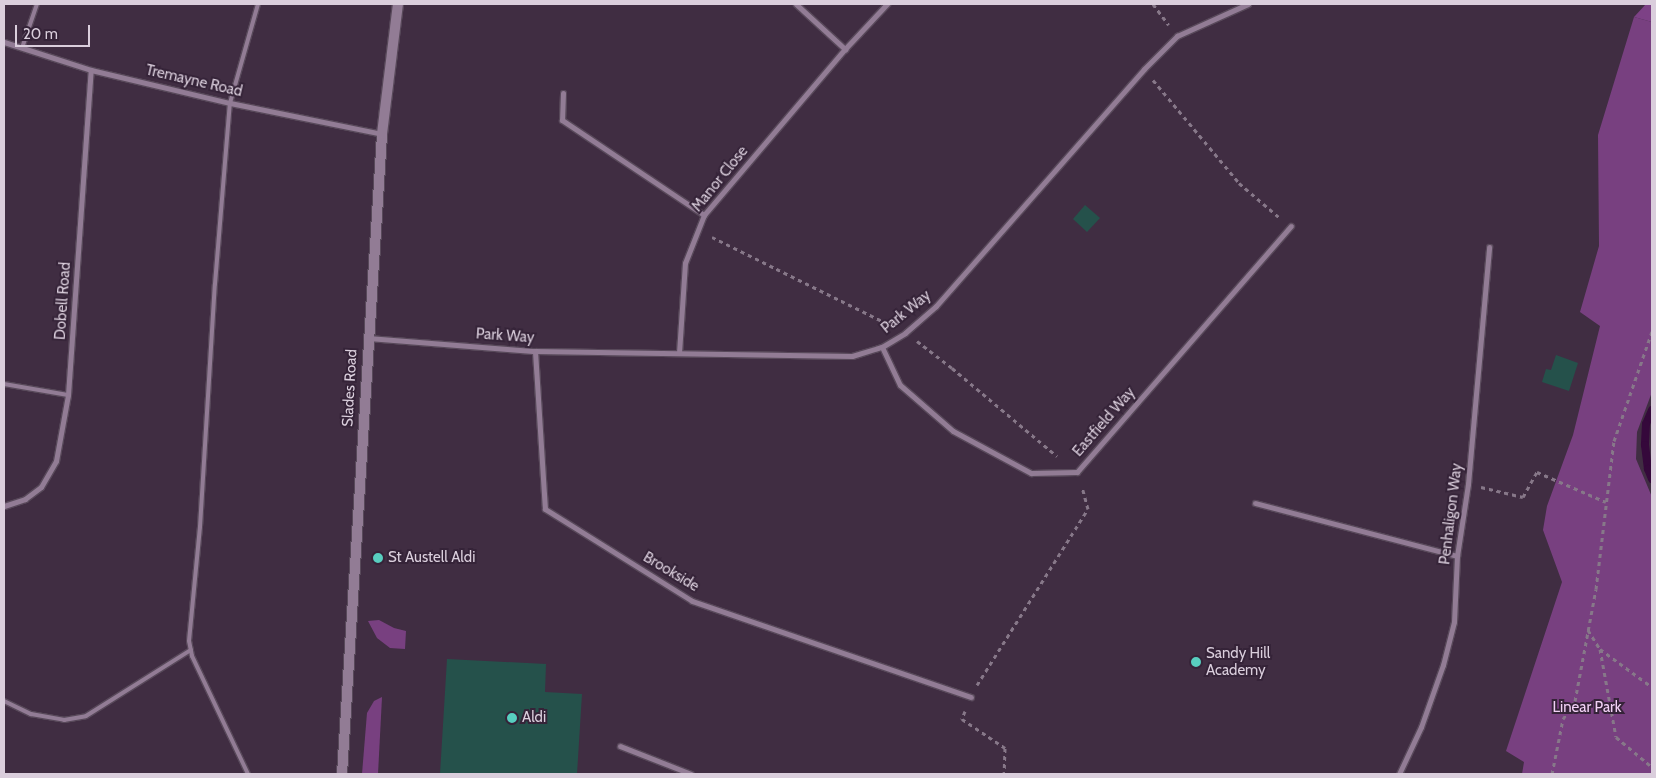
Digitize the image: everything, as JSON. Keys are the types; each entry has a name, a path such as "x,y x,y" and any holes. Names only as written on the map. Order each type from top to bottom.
{"street":[{"name":"Slades Road","path":"342,774 382,134 398,4"},
{"path":"796,4 845,49"},
{"name":"Manor Close","path":"679,353 685,263 704,215 845,49 888,4"},
{"name":"Park Way","path":"368,338 534,351 852,356 882,347 905,333 936,306 1144,69 1177,36 1248,4"},
{"name":"Tremayne Road","path":"4,42 91,70 230,103 382,134"},
{"name":"Dobell Road","path":"4,506 25,499 41,487 56,461 68,395 91,70"},
{"path":"563,93 562,120 704,215"},
{"name":"Eastfield Way","path":"882,347 900,385 953,431 1031,473 1077,472 1291,226"},
{"name":"Penhaligon Way","path":"1399,774 1421,727 1443,665 1452,631 1457,556 1468,484 1489,247"},
{"name":"Brookside","path":"534,351 545,509 692,601 971,697"},
{"path":"1255,503 1457,556"},
{"path":"620,746 691,774"}],"lane":[{"path":"22,48 37,4"},
{"path":"248,774 198,670 189,641 200,527 215,284 230,103 258,4"},
{"path":"4,384 68,395"},
{"path":"4,701 31,714 64,720 86,716 191,650"}],"path":[{"path":"1153,4 1177,36"},
{"path":"1144,69 1239,183 1291,226"},
{"path":"698,229 726,245 905,333 952,368 1077,472 1088,509 977,684 962,719 1005,748 1004,774"},
{"path":"1552,774 1563,719 1575,701 1596,588 1614,441 1652,332"},
{"path":"1468,484 1523,497 1537,472 1607,502"},
{"path":"1588,630 1600,649 1652,687"},
{"path":"1600,649 1616,736 1652,767"}],"green space":[{"name":"Linear Park","path":"1634,17 1652,22 1652,392 1637,432 1636,459 1652,497 1652,774 1522,774 1524,762 1506,751 1562,582 1543,530 1547,506 1573,435 1600,326 1580,312 1599,246 1598,135"},
{"path":"379,620 394,628 406,631 405,649 390,648 377,638 368,621"},
{"path":"382,697 378,774 362,774 367,713 374,701"}],"shaded area":[{"path":"1646,4 1652,4 1652,22 1634,17"}],"building":[{"path":"1085,205 1100,218 1087,232 1073,219"},
{"path":"1556,355 1578,363 1569,391 1542,382 1546,369 1551,370"},
{"name":"Aldi","path":"447,659 546,664 545,692 582,694 577,774 440,774"}],"waterway":[{"path":"1652,410 1646,424 1645,445 1648,469 1652,479"}],"place":[{"name":"St Austell Aldi","path":"378,558"},
{"name":"Sandy Hill Academy","path":"1196,662"},
{"name":"Aldi","path":"512,718"}]}
